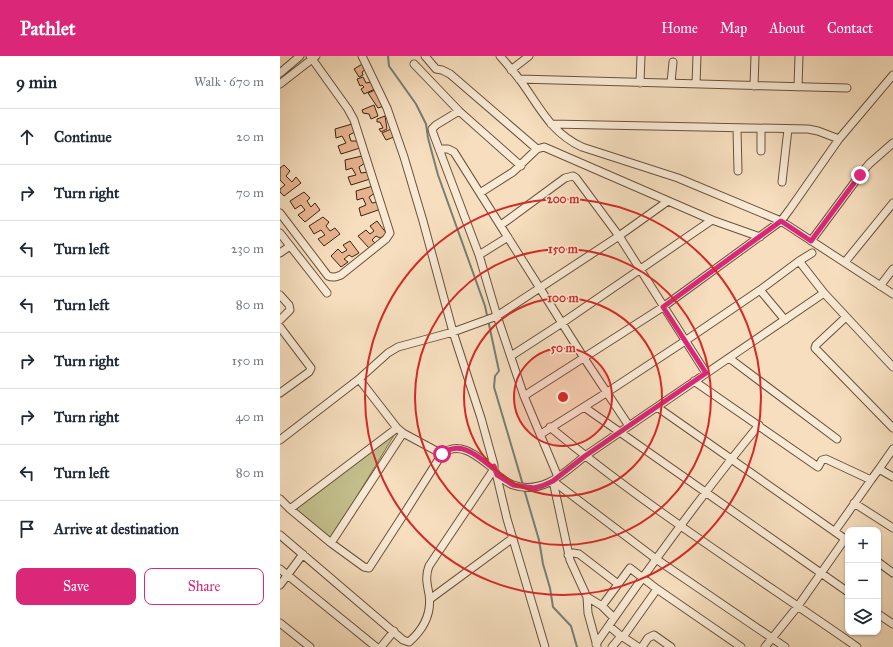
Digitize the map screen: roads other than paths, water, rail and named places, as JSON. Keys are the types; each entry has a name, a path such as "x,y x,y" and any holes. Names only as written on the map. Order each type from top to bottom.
{"street":[{"path":"280,73 300,56"},
{"path":"362,56 387,108 398,138 423,221 453,332 476,403 545,647"},
{"path":"425,56 433,66 450,74 537,149"},
{"path":"500,56 519,79 551,124 565,138 582,147 683,180 781,221 893,294"},
{"path":"511,70 529,56"},
{"path":"640,83 641,56"},
{"path":"696,56 696,84"},
{"path":"754,86 755,56"},
{"path":"798,86 799,56"},
{"path":"280,84 312,57 354,120 390,233 386,239 335,278 328,276 280,213"},
{"path":"671,82 673,62"},
{"path":"414,64 460,111 521,166"},
{"path":"524,396 663,307 781,221 839,138 893,75"},
{"path":"519,79 847,88"},
{"path":"460,111 433,127 433,133 479,255 494,317 511,356 524,396 541,434 555,479 568,555 587,596 588,613 597,646"},
{"path":"551,124 788,129 818,131 839,138"},
{"path":"737,129 738,171"},
{"path":"761,129 761,152"},
{"path":"782,182 788,129"},
{"path":"811,241 869,164 893,143"},
{"path":"480,193 521,166 537,149 544,147 712,220 760,237"},
{"path":"439,149 452,150 501,225 606,393 629,426"},
{"path":"501,225 565,178 573,176 576,178 619,236 706,373"},
{"path":"280,440 359,379 388,353 398,347 453,332 494,317 619,236 668,201"},
{"path":"845,262 893,203"},
{"path":"511,356 562,323 712,220"},
{"path":"280,233 327,293"},
{"path":"479,255 508,237"},
{"path":"280,254 290,246"},
{"path":"541,434 685,341 812,253"},
{"path":"799,261 824,293 893,367"},
{"path":"880,286 893,269"},
{"path":"760,290 785,320"},
{"path":"280,499 331,543 364,567 369,568 442,454 447,450 456,448 472,452 513,485 534,488 542,486 555,479 585,456 824,293"},
{"path":"280,295 289,305 290,310 280,320"},
{"path":"846,317 816,345 815,348 893,428"},
{"path":"280,327 311,368 309,372 280,393"},
{"path":"729,358 838,439"},
{"path":"359,379 400,431 442,454"},
{"path":"694,381 818,467 822,460 826,459 871,480"},
{"path":"584,407 845,590"},
{"path":"658,407 845,539"},
{"path":"597,646 614,618 656,559 759,425"},
{"path":"550,427 585,456 681,526 857,647"},
{"path":"290,509 400,431"},
{"path":"331,543 400,431"},
{"path":"835,531 893,449"},
{"path":"879,469 893,477"},
{"path":"280,535 406,642 409,642 427,620 430,599 426,577 429,566 495,470"},
{"path":"555,479 656,559 785,647"},
{"path":"854,503 893,528"},
{"path":"430,599 513,538"},
{"path":"765,647 798,606 845,541"},
{"path":"568,555 574,553 579,554 618,584"},
{"path":"280,585 303,554"},
{"path":"879,563 893,573"},
{"path":"602,606 630,568 741,647"},
{"path":"280,569 376,647"},
{"path":"612,647 622,637 658,589"},
{"path":"587,596 602,606 614,618"},
{"path":"881,616 893,624"},
{"path":"280,623 310,647"},
{"path":"609,626 622,637 638,647"},
{"path":"381,647 394,631"},
{"path":"642,647 648,638 654,636 671,647"}],"waterway":[{"path":"388,56 389,66 416,104 426,124 428,138 438,175 485,306 499,371 495,376 494,387 523,485"},
{"path":"524,489 539,540 553,607 571,626 577,647"}]}
